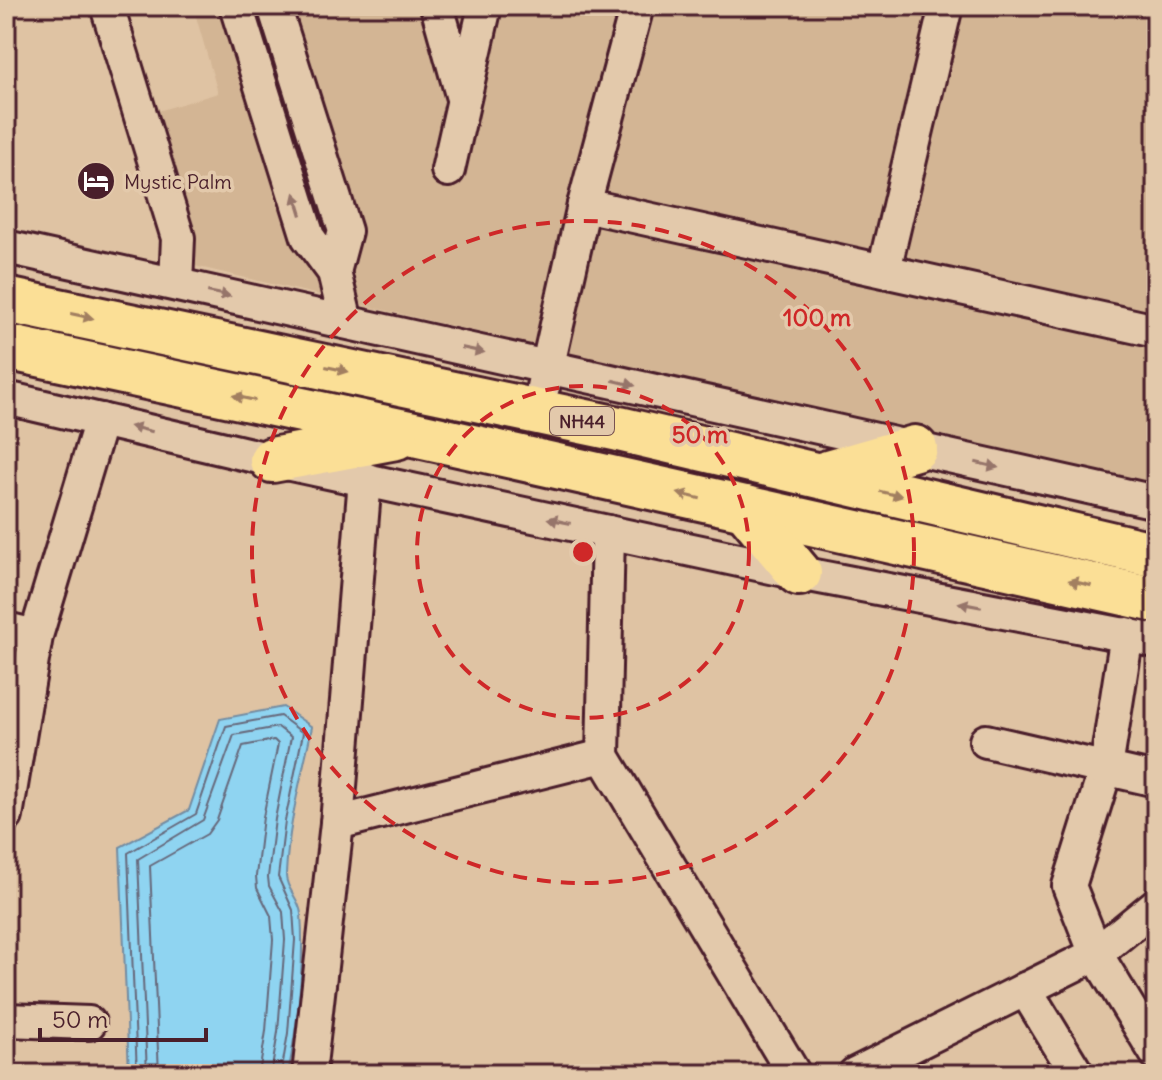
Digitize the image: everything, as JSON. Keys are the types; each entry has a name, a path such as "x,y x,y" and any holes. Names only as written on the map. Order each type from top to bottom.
{"highway":[{"name":"NH44","path":"6,300 537,411 1156,555"},
{"name":"NH44","path":"6,347 414,434 1156,600"},
{"path":"272,460 414,434"},
{"path":"815,477 915,448"},
{"path":"745,508 799,573"}],"street":[{"path":"107,6 178,238 176,284"},
{"path":"236,6 308,237 334,272 346,322"},
{"path":"274,6 345,231 334,272"},
{"path":"437,6 464,101"},
{"path":"448,170 485,6"},
{"path":"537,411 584,205 637,6"},
{"path":"884,270 946,6"},
{"path":"270,115 305,106"},
{"path":"584,205 1156,331"},
{"path":"6,247 1156,502"},
{"path":"6,398 272,460 799,573 1141,638 1106,768 1069,886 1096,954 1156,1053"},
{"path":"6,816 21,633 101,420"},
{"path":"309,1074 337,823 365,479"},
{"path":"608,532 603,756 794,1074"},
{"path":"986,741 1156,780"},
{"path":"337,823 603,756"},
{"path":"872,1070 1096,954 1156,905"},
{"path":"1025,989 1077,1074"},
{"path":"6,1020 89,1023"}],"shaded area":[{"path":"193,6 1156,6 1156,490 169,260 155,112 218,93"}],"water":[{"path":"283,707 312,727 287,856 286,874 300,909 302,934 300,994 288,1074 129,1074 120,847 189,810 220,719"}],"place":[{"name":"Mystic Palm","path":"96,181"}]}
